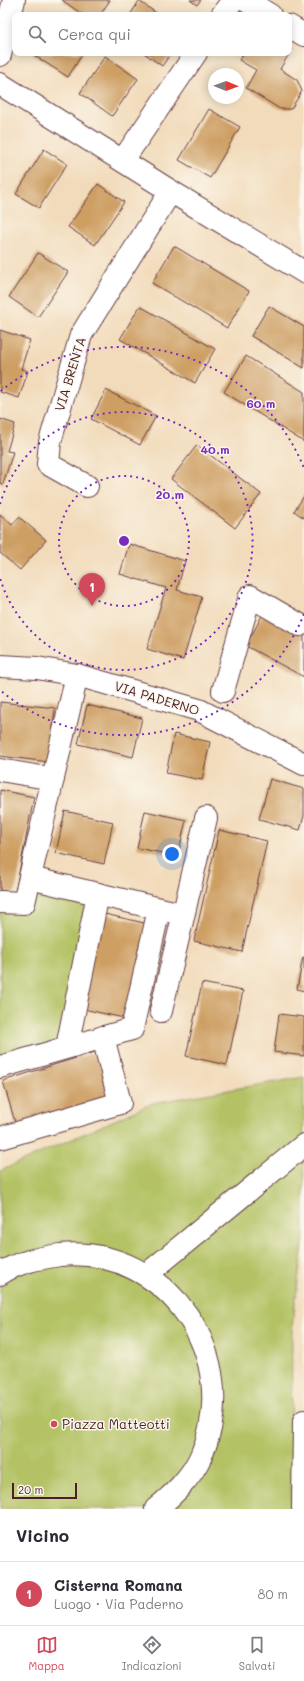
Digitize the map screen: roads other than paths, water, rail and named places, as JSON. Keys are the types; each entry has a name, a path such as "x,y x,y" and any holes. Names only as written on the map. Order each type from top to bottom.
{"street":[{"path":"0,55 14,0"},
{"path":"224,12 233,0"},
{"path":"245,0 265,12"},
{"path":"292,28 304,35"},
{"path":"123,160 194,56"},
{"path":"0,84 172,192 304,272"},
{"name":"VIA BRENTA","path":"87,486 48,464 52,435 81,335 164,202 172,192"},
{"path":"223,691 250,596 300,625"},
{"name":"VIA PADERNO","path":"0,666 37,668 77,675 199,710 304,764"},
{"path":"0,902 24,903 77,675"},
{"path":"0,770 53,779"},
{"path":"161,1011 206,818"},
{"path":"30,878 184,915"},
{"path":"67,1047 98,894"},
{"path":"0,1067 132,1029 158,909"},
{"path":"1,1131 10,1136 120,1104 104,1037"},
{"path":"146,1275 304,1145"},
{"path":"0,1274 6,1270 40,1258 76,1254 113,1260 146,1275 178,1301 201,1336 212,1375 212,1417 201,1456 178,1491 156,1509"},
{"path":"303,1509 304,1422"}],"place":[{"name":"Cisterna Romana","path":"92,606"},
{"name":"Piazza Matteotti","path":"54,1424"}]}
